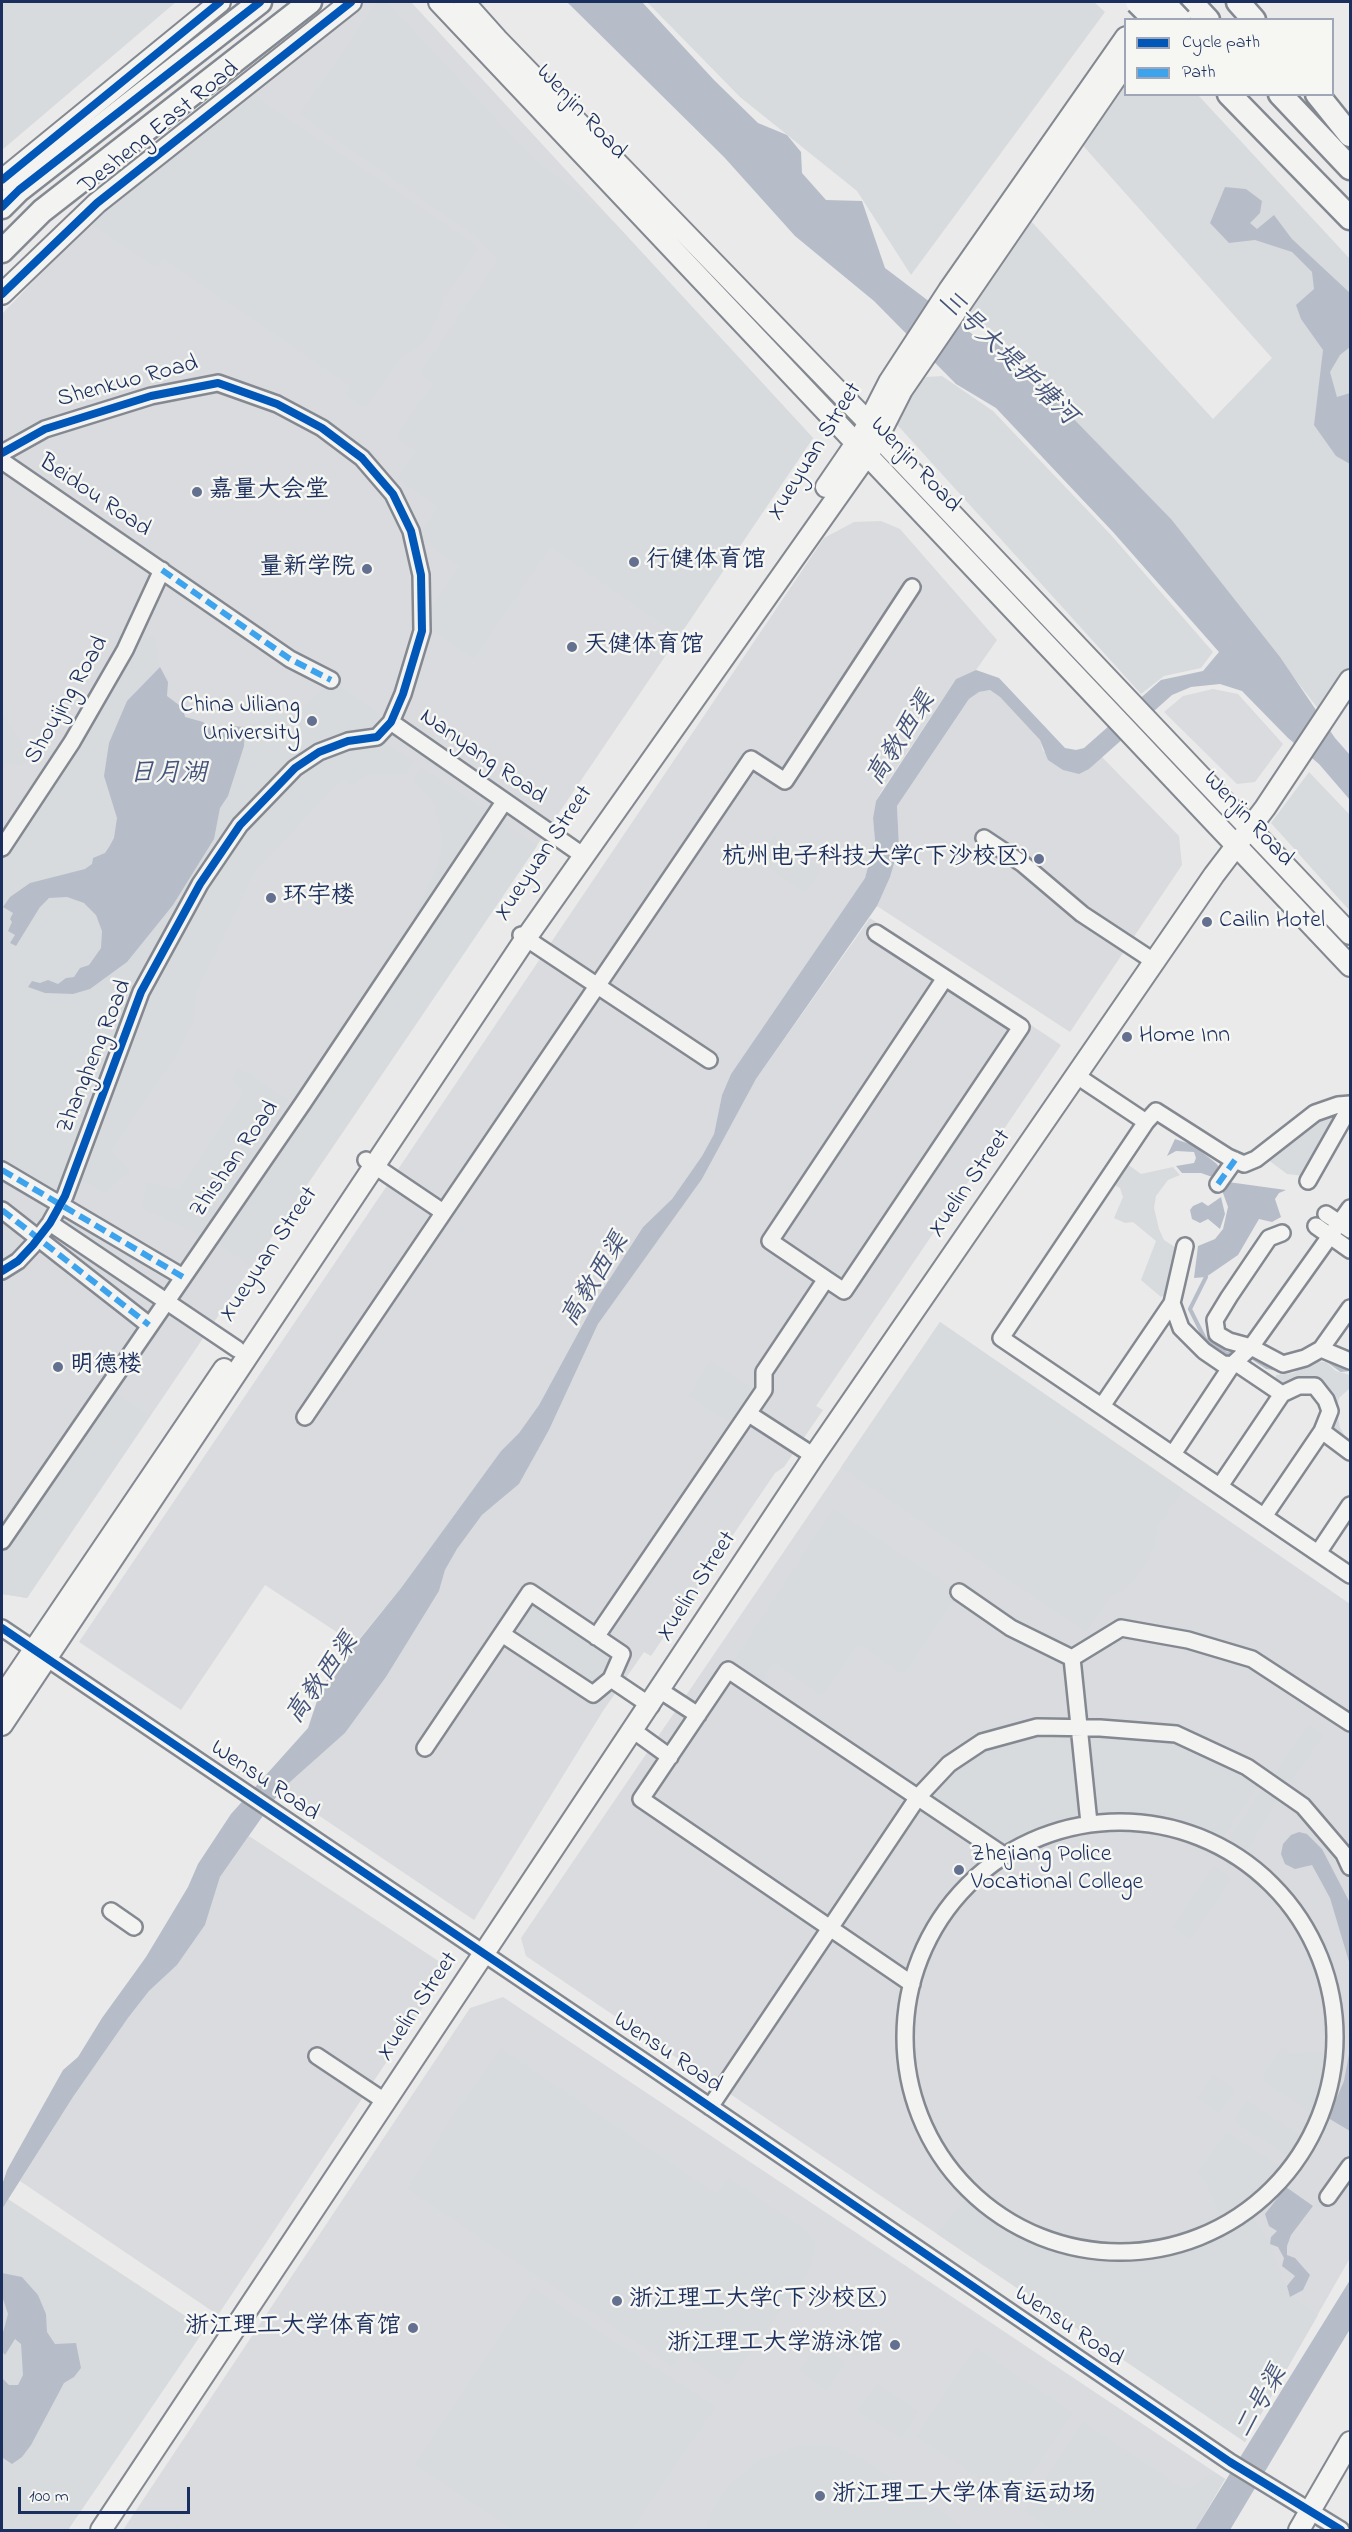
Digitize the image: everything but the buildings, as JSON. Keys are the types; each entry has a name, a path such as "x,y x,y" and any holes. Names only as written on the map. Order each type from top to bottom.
{"highway":[{"path":"2,207 10,185 260,2"},
{"path":"2,251 42,211 310,2"},
{"path":"1137,2 1153,18"},
{"path":"1165,2 1178,18"},
{"path":"1191,2 1207,18"},
{"path":"1238,2 1252,18"},
{"path":"1231,96 1350,218"},
{"path":"1251,96 1350,204"},
{"path":"1282,96 1350,168"},
{"path":"1319,96 1350,135"}],"main road":[{"path":"10,185 220,2"},
{"name":"Desheng East Road","path":"2,294 98,203 351,2"},
{"name":"Wenjin Road","path":"439,2 1350,966"},
{"name":"Wenjin Road","path":"464,2 496,39 873,429 1350,934"},
{"path":"1139,18 1150,2"},
{"path":"1156,18 1165,2"},
{"name":"Xueyuan Street","path":"2,1697 40,1654 524,936 917,368 958,294 1124,39"},
{"path":"958,294 1124,64"},
{"name":"Xueyuan Street","path":"873,429 889,382 958,294"},
{"name":"Xueyuan Street","path":"524,936 578,852 861,448"},
{"name":"Xuelin Street","path":"101,2530 656,1698 814,1456 1155,962 1295,765 1350,681"},
{"name":"Xueyuan Street","path":"2,1725 40,1654 237,1349 371,1163"},
{"path":"1312,2520 1350,2442"},
{"path":"1299,2530 1312,2520 1350,2460"}],"street":[{"name":"Shenkuo Road","path":"2,453 45,429 151,396 218,383 277,404 322,428 362,458 393,494 411,531 421,575 423,631 403,694 391,722"},
{"name":"Beidou Road","path":"2,461 290,659 331,680"},
{"name":"Shoujing Road","path":"2,848 72,742 124,650 162,570"},
{"path":"304,1417 751,759 785,781 912,587"},
{"name":"Nanyang Road","path":"391,722 578,852"},
{"name":"Zhangheng Road","path":"2,1271 18,1261 50,1223 60,1204 141,992 200,884 240,825 295,768 319,752 348,741 377,737 391,722"},
{"name":"Zhishan Road","path":"2,1541 303,1103 504,802"},
{"path":"984,838 1023,864 1082,914 1155,962"},
{"path":"876,933 945,978 1021,1028 844,1291 770,1241 945,978"},
{"path":"524,936 708,1060"},
{"path":"1077,1076 1146,1122"},
{"path":"1308,1181 1350,1106 1338,1105 1315,1113 1256,1159 1244,1164 1156,1111 1146,1122 1001,1338 1265,1515 1350,1575"},
{"path":"1218,1184 1235,1160"},
{"path":"371,1163 443,1212"},
{"path":"2,1170 183,1277"},
{"path":"1173,1454 1241,1357 1331,1236 1345,1226 1350,1208"},
{"path":"2,1210 149,1325"},
{"path":"1326,1214 1345,1226"},
{"path":"50,1223 237,1349"},
{"path":"1317,1226 1350,1250"},
{"path":"1241,1357 1228,1341 1217,1334 1215,1320 1269,1238 1282,1233"},
{"path":"1102,1406 1172,1303 1185,1245"},
{"path":"596,1637 749,1414 764,1390 764,1372 826,1279"},
{"path":"1172,1303 1181,1328 1204,1351 1223,1364 1241,1357 1283,1364 1305,1358 1321,1349 1350,1308"},
{"path":"1321,1349 1350,1361"},
{"path":"1241,1357 1239,1365 1282,1394"},
{"path":"1220,1486 1282,1394 1299,1386 1315,1386 1326,1400 1330,1411 1322,1431 1265,1515"},
{"path":"749,1414 814,1456"},
{"path":"1322,1431 1350,1452"},
{"path":"1318,1553 1350,1505"},
{"path":"425,1748 530,1592 622,1654 611,1679 593,1694 502,1634"},
{"path":"959,1592 1011,1628 1072,1658"},
{"name":"Wensu Road","path":"2,1628 1267,2486 1312,2520 1341,2530"},
{"path":"1072,1658 1121,1628 1188,1640 1252,1659 1350,1723"},
{"path":"1072,1658 1089,1823"},
{"path":"912,1984 641,1799 728,1670 1005,1856"},
{"path":"611,1679 698,1715"},
{"path":"710,2107 918,1797 949,1764 982,1742 1037,1727 1176,1734 1247,1767 1304,1806 1344,1854 1350,1867"},
{"path":"634,1731 670,1756"},
{"path":"1149,1822 1207,1838 1258,1870 1299,1914 1325,1968 1336,2028 1330,2088 1314,2131 1292,2168 1249,2211 1196,2240 1137,2253 1077,2249 1020,2229 971,2194 934,2147 911,2092 904,2032 914,1972 940,1918 980,1872 1005,1856 1031,1840 1089,1823 1149,1822"},
{"path":"111,1911 134,1927"},
{"path":"317,2056 386,2102"},
{"path":"1328,2197 1348,2174"}],"shaded area":[{"path":"2,2 176,2 2,150"},
{"name":"China Jiliang University","path":"363,2 411,2 813,438 27,1598 2,1594 2,314 73,240 89,218"},
{"path":"378,2 386,2 530,156 614,222 813,438 680,635 550,547 474,658 422,622 460,566 418,537 439,507 398,478 416,451 396,437 434,383 420,374 498,259 477,237 300,114"},
{"path":"647,2 1094,2 1105,12 911,275 857,191 740,97"},
{"path":"1124,50 1124,96 1199,96 1350,259 1350,682 1326,719 1172,520 957,301 1019,208 1213,419 1272,358 1070,131"},
{"path":"249,92 478,247 443,299 438,316 428,335 415,349 399,359 366,407 346,394 351,386 163,258 156,267 94,225 89,218"},
{"path":"942,376 993,411 1111,535 1213,652 1201,668 1164,676 1141,694 892,419 908,396 926,377"},
{"path":"881,521 900,529 997,640 976,670 956,679 882,790 876,801 873,818 875,841 865,878 731,1074 722,1095 714,1134 702,1156 672,1199 643,1227 596,1300 539,1405 519,1433 501,1451 401,1588 355,1644 265,1585 181,1710 79,1642 824,538 854,522"},
{"path":"131,636 155,637 160,667 157,711 213,749 245,727 291,705 296,713 324,690 331,680 379,714 366,739 388,746 414,761 405,775 375,773 361,778 352,786 342,778 254,872 196,993 194,1019 179,1051 110,1151 130,1170 105,1192 72,1176 65,1196 2,1163 2,848"},
{"path":"1213,689 1238,694 1283,744 1255,782 1237,784 1164,712 1183,696"},
{"name":"杭州电子科技大学(下沙校区)","path":"990,690 1000,697 1040,740 1043,751 1089,769 1101,756 1179,836 1182,865 1070,1032 877,906 899,846 897,806 969,699 979,692"},
{"path":"2,713 19,739 27,765 2,764"},
{"path":"421,767 487,811 410,928 438,865 441,851 441,833 434,803 414,780"},
{"path":"1309,772 1350,815 1350,911 1271,823"},
{"path":"501,822 537,846 252,1266 218,1244"},
{"path":"774,837 821,869 805,892 758,860"},
{"path":"870,918 1061,1045 816,1406 823,1410 784,1467 775,1473 651,1656 644,1652 603,1711 474,1920 281,1790 345,1733 386,1677 439,1591 445,1570 457,1549 482,1515 519,1484 549,1430 598,1324 702,1179 756,1079"},
{"path":"238,1069 250,1074 288,1100 199,1235 142,1208 147,1182 179,1190 244,1092 232,1078"},
{"path":"1344,1110 1305,1176 1287,1174 1267,1159 1315,1119"},
{"path":"1126,1163 1141,1174 1173,1167 1180,1175 1168,1180 1156,1196 1154,1208 1164,1240 1181,1251 1171,1292 1161,1297 1141,1280 1156,1241 1133,1222 1125,1223 1114,1218 1123,1197 1120,1188 1111,1183"},
{"path":"2,1220 33,1245 2,1271"},
{"name":"Zhejiang Police Vocational College","path":"940,1322 1350,1604 1350,2258 1245,2442 526,1956 521,1938"},
{"path":"940,1322 1183,1489 1157,1527 1155,1542 1149,1558 1135,1578 1120,1592 1111,1596 1086,1631 841,1467"},
{"path":"711,1361 754,1389 731,1423 689,1395"},
{"path":"1313,1361 1326,1362 1336,1371 1350,1375 1350,1388 1339,1398 1337,1412 1340,1428 1349,1442 1321,1420 1325,1409 1317,1393 1282,1389 1275,1382 1276,1375 1293,1373"},
{"path":"114,1392 150,1416 27,1598 2,1594 2,1556"},
{"path":"834,1509 959,1592 903,1674 858,1643 822,1695 774,1662 762,1680 733,1662"},
{"path":"537,1606 605,1650 609,1659 594,1681 585,1681 517,1637 513,1625 525,1608"},
{"path":"1309,1725 1323,1735 1288,1786 1274,1776"},
{"path":"1037,1727 1176,1734 1263,1777 1217,1845 1207,1838 1149,1822 1089,1823 1031,1840 1005,1856 918,1797 982,1742"},
{"path":"1261,1791 1277,1801 1246,1851 1229,1840"},
{"path":"249,1836 449,1968 218,2315 20,2181 73,2097 128,2018 149,1991 177,1965 205,1925 220,1877"},
{"path":"1214,1866 1231,1878 1190,1939 1173,1927"},
{"name":"浙江理工大学(下沙校区)","path":"503,1997 1225,2479 1195,2530 123,2530 470,2008"},
{"path":"1282,2047 1289,2053 1329,2052 1323,2093 1314,2115 1262,2080"},
{"path":"501,2049 717,2194 728,2178 809,2233 816,2246 810,2268 728,2384 682,2353 673,2366 408,2189 448,2124"},
{"path":"1213,2075 1235,2090 1219,2113 1197,2098"},
{"path":"1247,2101 1302,2137 1289,2157 1234,2121"},
{"path":"1227,2133 1280,2167 1246,2201 1219,2212 1206,2181 1197,2173"},
{"path":"971,2194 1020,2229 1077,2249 1137,2253 1195,2240 1249,2211 1270,2244 1290,2297 1318,2315 1245,2442 937,2234"},
{"path":"2,2195 205,2329 68,2530 2,2530"},
{"path":"533,2288 715,2407 631,2530 513,2530 415,2464"},
{"path":"819,2345 845,2362 826,2390 799,2370"},
{"path":"976,2348 1072,2413 1012,2501 916,2436"},
{"path":"877,2384 918,2411 901,2438 858,2410"},
{"path":"1083,2422 1186,2490 1214,2472 1225,2479 1195,2530 1054,2530 1025,2511"},
{"name":"浙江理工大学体育运动场","path":"799,2445 830,2445 861,2458 965,2530 705,2530 714,2509 732,2482 763,2459"}],"water":[{"name":"三号大堤护塘河","path":"567,2 642,2 714,80 758,123 787,135 801,152 802,173 826,200 862,201 885,268 980,340 998,341 1172,520 1280,657 1335,738 1350,755 1350,800 1319,764 1288,738 1242,691 1220,684 1191,687 1172,695 1089,769 1079,774 1063,770 1048,760 1040,740 1000,697 990,690 979,692 969,699 897,806 899,846 890,877 877,906 756,1079 702,1179 598,1324 549,1430 519,1484 482,1515 457,1549 445,1570 439,1591 386,1677 345,1733 281,1790 220,1877 205,1925 177,1965 149,1991 128,2018 73,2097 2,2209 2,2185 7,2170 63,2070 78,2057 102,2018 146,1957 188,1887 198,1864 231,1814 308,1728 322,1686 401,1588 501,1451 519,1433 539,1405 596,1300 643,1227 672,1199 702,1156 714,1134 722,1095 731,1074 865,878 875,841 873,818 876,801 956,679 976,670 999,678 1065,748 1076,750 1084,748 1161,680 1203,671 1219,652 1113,532 996,408 956,384 874,301 795,236 724,157"},
{"path":"1225,187 1246,189 1262,201 1260,213 1250,223 1257,229 1274,215 1292,239 1350,293 1350,347 1340,355 1330,372 1337,397 1350,393 1350,464 1336,456 1314,425 1323,350 1301,319 1296,305 1314,289 1312,272 1292,252 1255,240 1229,243 1210,223"},
{"name":"日月湖","path":"160,667 168,682 167,696 183,708 185,717 203,722 213,730 219,726 220,731 231,729 231,726 245,727 244,746 228,796 220,808 214,839 173,905 127,962 90,989 73,994 45,993 28,987 32,981 40,983 48,980 58,984 66,978 74,977 80,968 89,965 101,948 102,931 96,915 84,903 67,897 49,898 40,907 16,946 10,943 15,935 8,931 13,913 3,907 10,897 30,883 85,869 92,864 93,858 105,853 109,847 114,838 117,818 104,776 109,743 127,701"},
{"path":"1175,1139 1193,1145 1217,1164 1228,1182 1286,1190 1279,1193 1275,1199 1281,1217 1272,1222 1259,1219 1238,1255 1206,1277 1194,1278 1198,1246 1215,1239 1223,1229 1228,1207 1218,1179 1201,1173 1182,1173 1176,1166 1194,1163 1196,1158 1194,1152 1176,1151 1167,1156"},
{"path":"1221,1197 1225,1214 1220,1229 1208,1219 1200,1223 1192,1219 1190,1210 1193,1206 1202,1202 1208,1206"},
{"path":"1299,1832 1307,1834 1322,1849 1350,1903 1350,1965 1330,1898 1312,1865 1295,1869 1285,1864 1281,1854 1283,1844 1291,1835"},
{"path":"1350,2049 1350,2131 1328,2118 1344,2081"},
{"path":"1286,2187 1313,2206 1291,2235 1287,2246 1287,2255 1295,2258 1310,2275 1303,2290 1290,2297 1287,2286 1295,2276 1282,2266 1284,2258 1278,2247 1270,2244 1271,2237 1277,2231 1269,2226 1265,2214"},
{"path":"2,2273 22,2277 38,2295 46,2314 47,2332 55,2344 76,2343 81,2368 74,2377 64,2383 31,2445 22,2457 12,2464 3,2458 2,2453 2,2378 9,2385 18,2385 23,2375 21,2344 15,2339 5,2355 2,2351 2,2336 8,2314 2,2296"},
{"path":"1350,2280 1350,2329 1230,2530 1195,2530"}],"waterway":[{"path":"1206,1277 1190,1309 1205,1339 1227,1354 1238,1351"},
{"path":"1247,1354 1267,1367 1288,1371 1295,1367"},
{"path":"1323,1357 1341,1370 1350,1369"}],"marked path":[{"path":"162,570 290,659 331,680"},
{"path":"1218,1184 1235,1160"},
{"path":"2,1170 183,1277"},
{"path":"2,1210 149,1325"}],"cycle path":[{"path":"2,180 220,2"},
{"path":"2,207 19,190 260,2"},
{"path":"2,294 97,203 351,2"},
{"path":"2,453 45,429 151,396 218,383 277,404 322,428 362,458 393,494 411,531 421,575 422,631 403,694 391,722 377,737 348,741 319,752 295,768 240,825 200,884 141,992 65,1196 50,1223 33,1245 18,1261 2,1271"},
{"path":"2,1628 646,2063 1230,2462 1341,2530"}],"place":[{"name":"嘉量大会堂","path":"197,492"},
{"name":"行健体育馆","path":"634,562"},
{"name":"量新学院","path":"367,569"},
{"name":"天健体育馆","path":"572,647"},
{"name":"China Jiliang University","path":"312,721"},
{"name":"杭州电子科技大学(下沙校区)","path":"1039,859"},
{"name":"环宇楼","path":"271,898"},
{"name":"Cailin Hotel","path":"1207,922"},
{"name":"Home Inn","path":"1127,1037"},
{"name":"明德楼","path":"58,1367"},
{"name":"Zhejiang Police Vocational College","path":"959,1870"},
{"name":"浙江理工大学(下沙校区)","path":"617,2301"},
{"name":"浙江理工大学体育馆","path":"413,2328"},
{"name":"浙江理工大学游泳馆","path":"895,2345"},
{"name":"浙江理工大学体育运动场","path":"820,2496"}],"water label":[{"name":"高教西渠","path":"903,740"},
{"name":"高教西渠","path":"597,1281"},
{"name":"高教西渠","path":"324,1680"},
{"name":"二号渠","path":"1263,2403"}]}
